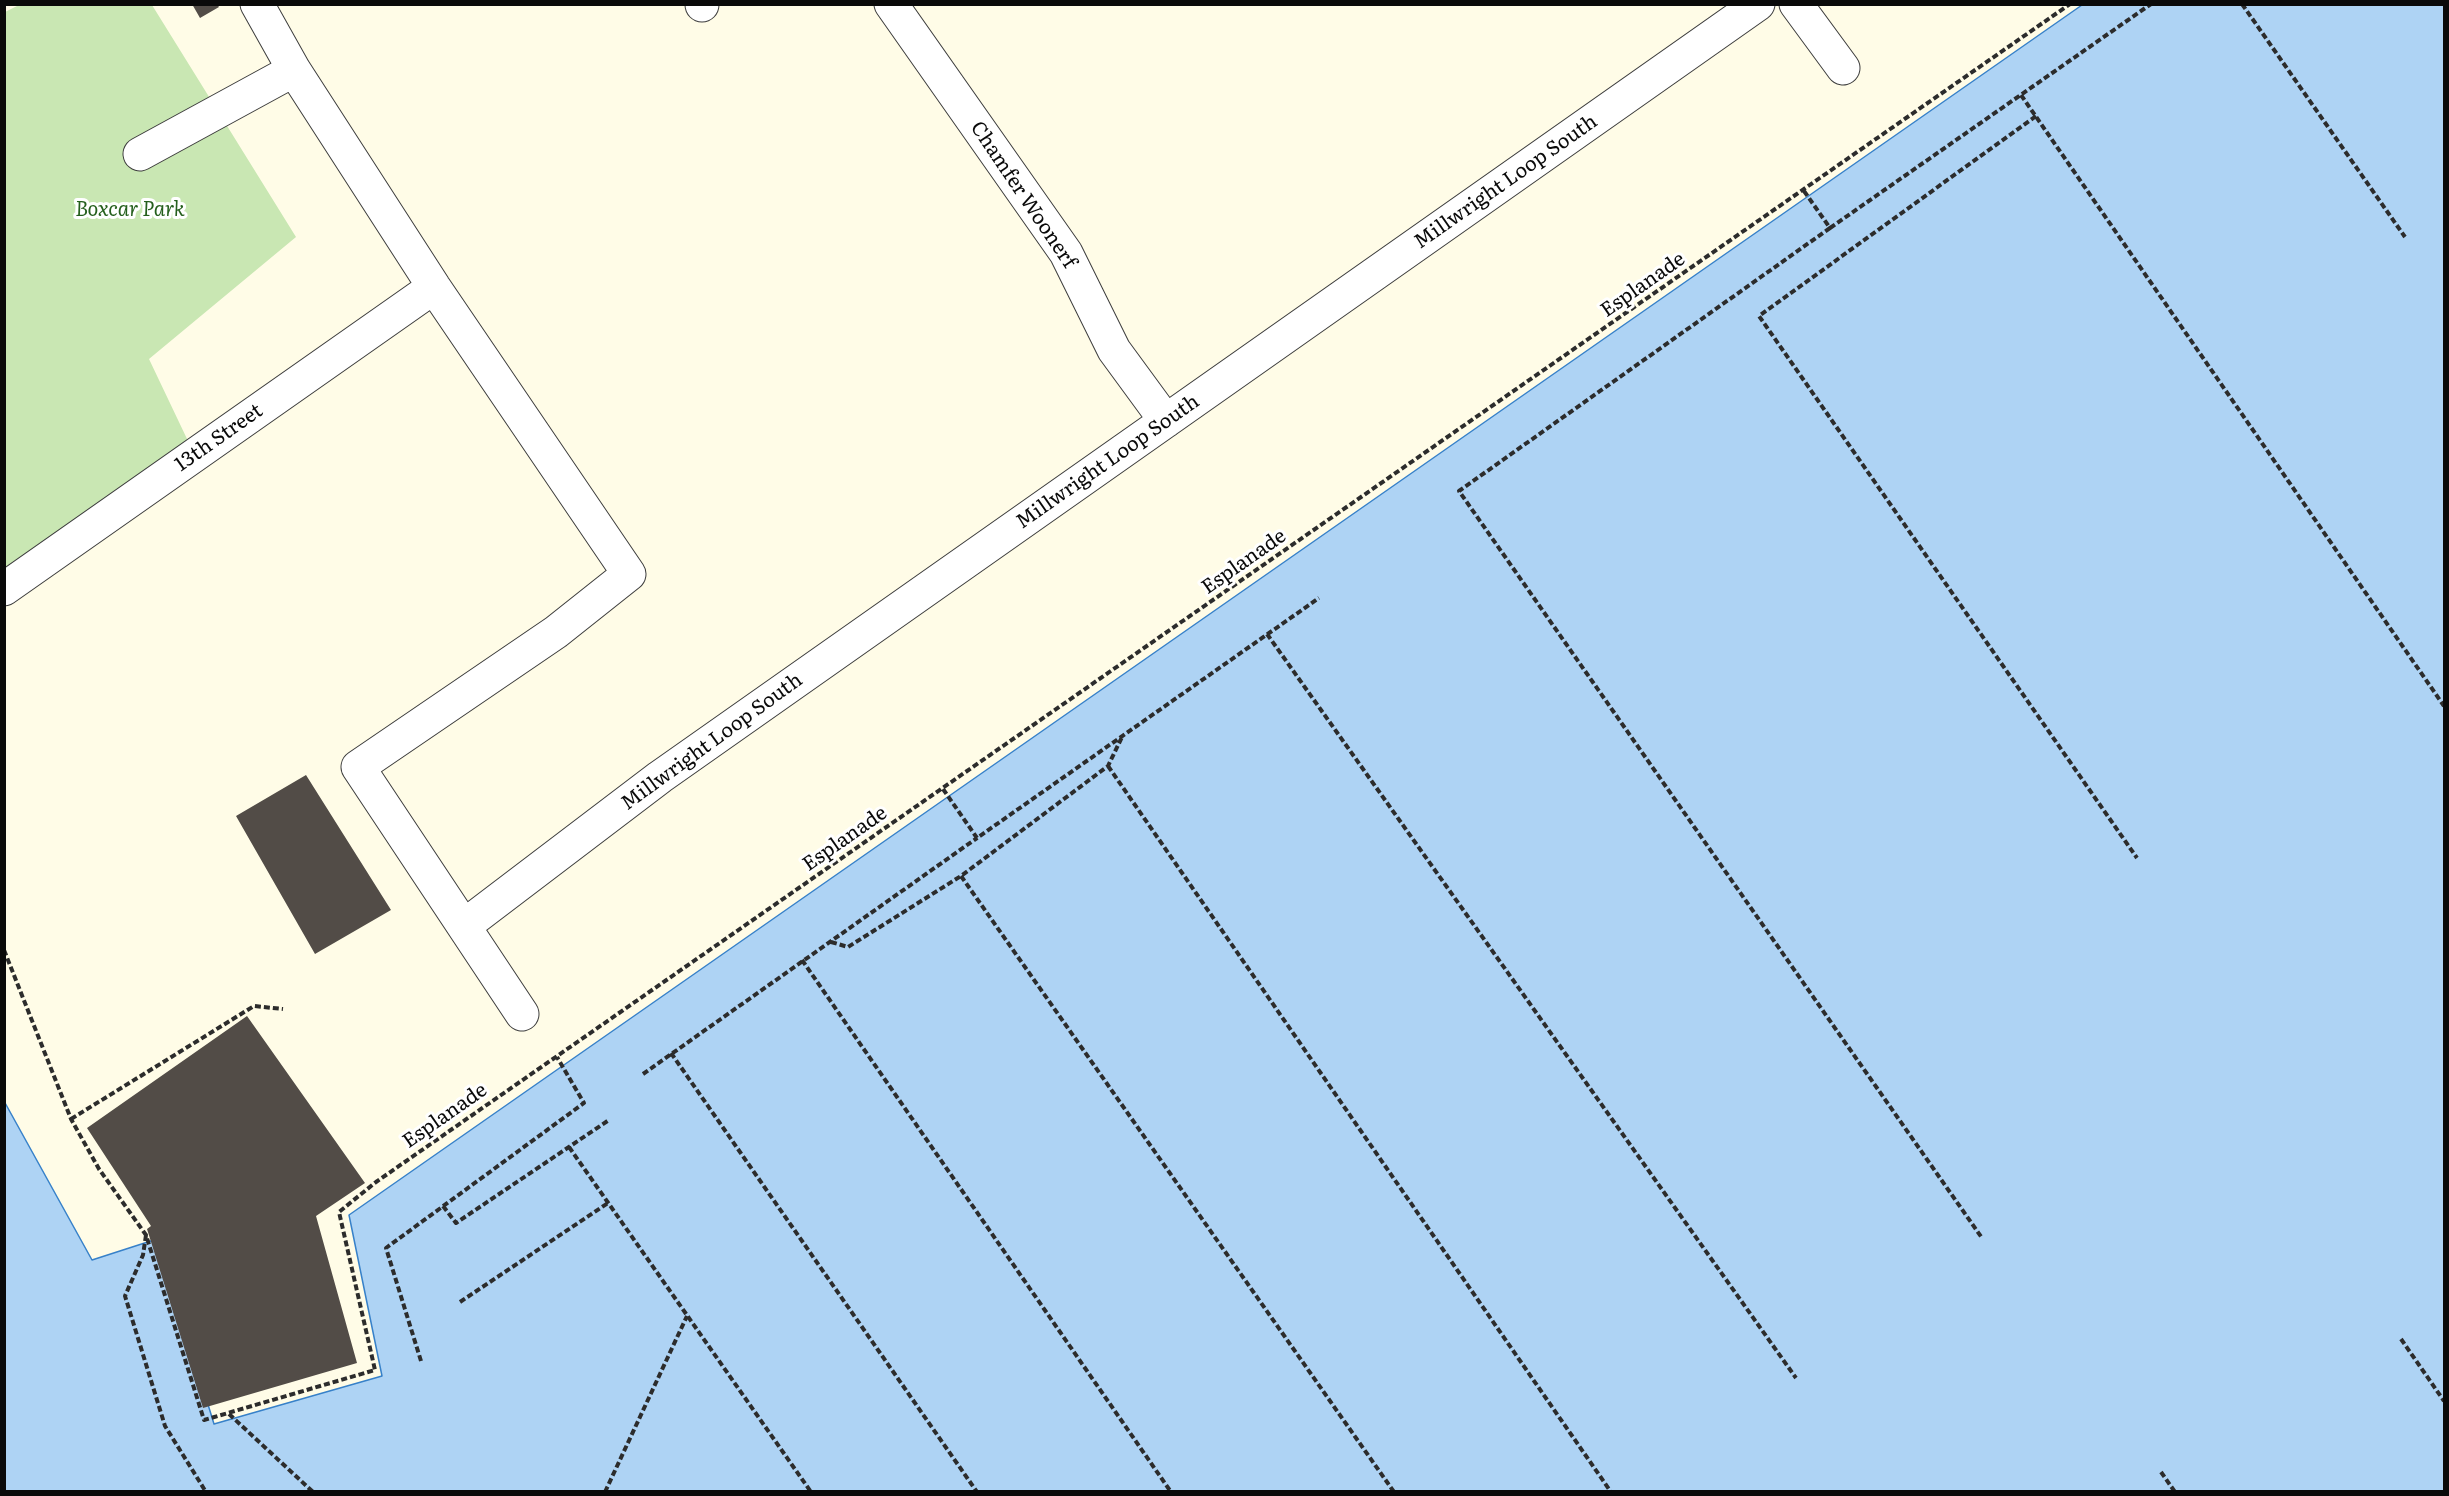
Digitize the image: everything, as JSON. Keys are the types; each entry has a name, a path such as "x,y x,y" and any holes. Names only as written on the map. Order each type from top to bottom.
{"street":[{"path":"257,4 294,70 434,287 628,574 556,632 358,767 522,1014"},
{"name":"Chamfer Woonerf","path":"891,4 1066,253 1114,350 1166,421"},
{"name":"Millwright Loop South","path":"464,926 660,777 1758,4"},
{"path":"1796,4 1843,68"},
{"path":"141,154 294,70"},
{"name":"13th Street","path":"4,589 434,287"}],"path":[{"name":"Esplanade","path":"4,950 71,1119 99,1169 146,1234 204,1420 375,1370 339,1212 376,1182 2070,4"},
{"path":"1982,1238 1459,491 2151,4"},
{"path":"2242,4 2405,237"},
{"path":"2021,95 2445,706"},
{"path":"2036,116 1759,316 2137,858"},
{"path":"1804,190 1830,228"},
{"path":"643,1074 802,960 1320,598"},
{"path":"1267,634 1796,1378"},
{"path":"831,941 848,947 961,876 1108,766 1122,736"},
{"path":"1108,766 1611,1491"},
{"path":"943,789 977,838"},
{"path":"961,876 1394,1491"},
{"path":"802,960 1171,1491"},
{"path":"71,1119 254,1006 284,1009"},
{"path":"671,1053 977,1491"},
{"path":"421,1361 386,1248 584,1104 557,1057"},
{"path":"443,1206 456,1223 609,1120"},
{"path":"569,1147 811,1491"},
{"path":"460,1302 608,1203"},
{"path":"146,1234 143,1255 124,1296 165,1426 206,1491"},
{"path":"604,1491 687,1315"},
{"path":"2401,1339 2445,1401"},
{"path":"228,1413 313,1491"},
{"path":"2161,1472 2175,1491"}],"green space":[{"name":"Boxcar Park","path":"19,5 152,5 296,237 149,359 188,441 5,571 5,12"}],"water":[{"path":"2082,5 2444,5 2444,1491 5,1491 4,1101 92,1260 157,1239 214,1424 382,1376 349,1215"}],"building":[{"path":"192,4 217,4 219,7 200,18"},
{"path":"306,775 391,910 315,954 236,816"},
{"path":"247,1016 365,1183 316,1216 357,1363 203,1408 147,1229 151,1226 87,1128"}]}
